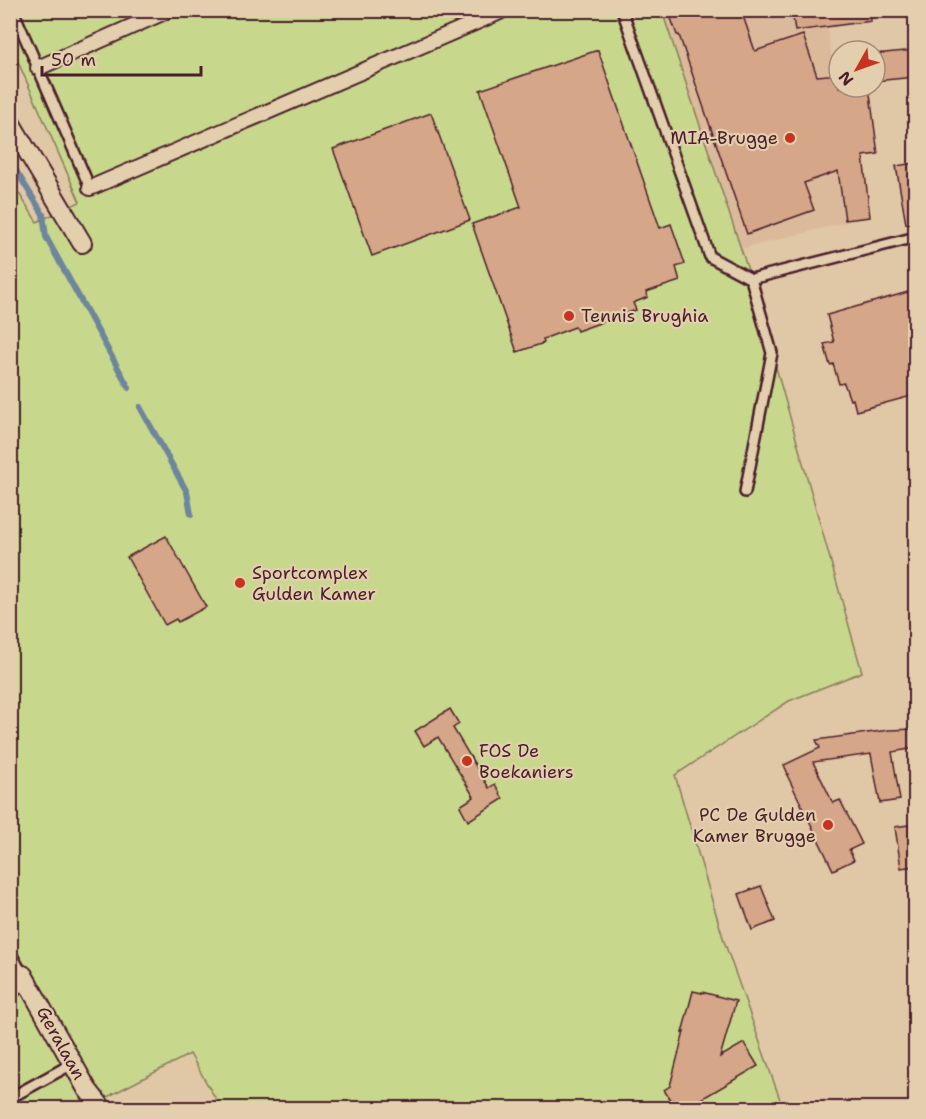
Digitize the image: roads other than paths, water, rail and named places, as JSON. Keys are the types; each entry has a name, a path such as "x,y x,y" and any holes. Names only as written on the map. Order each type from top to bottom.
{"street":[{"path":"38,68 169,10"},
{"path":"90,188 500,12"},
{"path":"10,123 82,243"},
{"name":"Geralaan","path":"23,975 72,1064 102,1108"}],"lane":[{"path":"13,10 90,188"},
{"path":"622,10 710,257 751,279 915,237"},
{"path":"745,492 772,353 751,279"},
{"path":"10,952 23,975 22,982 10,997"},
{"path":"10,1098 72,1064"}],"waterway":[{"path":"10,161 43,214 46,237 129,388"},
{"path":"140,407 187,492 191,514"}],"place":[{"name":"MIA-Brugge","path":"790,138"},
{"name":"Tennis Brughia","path":"569,316"},
{"name":"Sportcomplex Gulden Kamer","path":"240,583"},
{"name":"FOS De Boekaniers","path":"467,761"},
{"name":"PC De Gulden Kamer Brugge","path":"828,825"}]}
